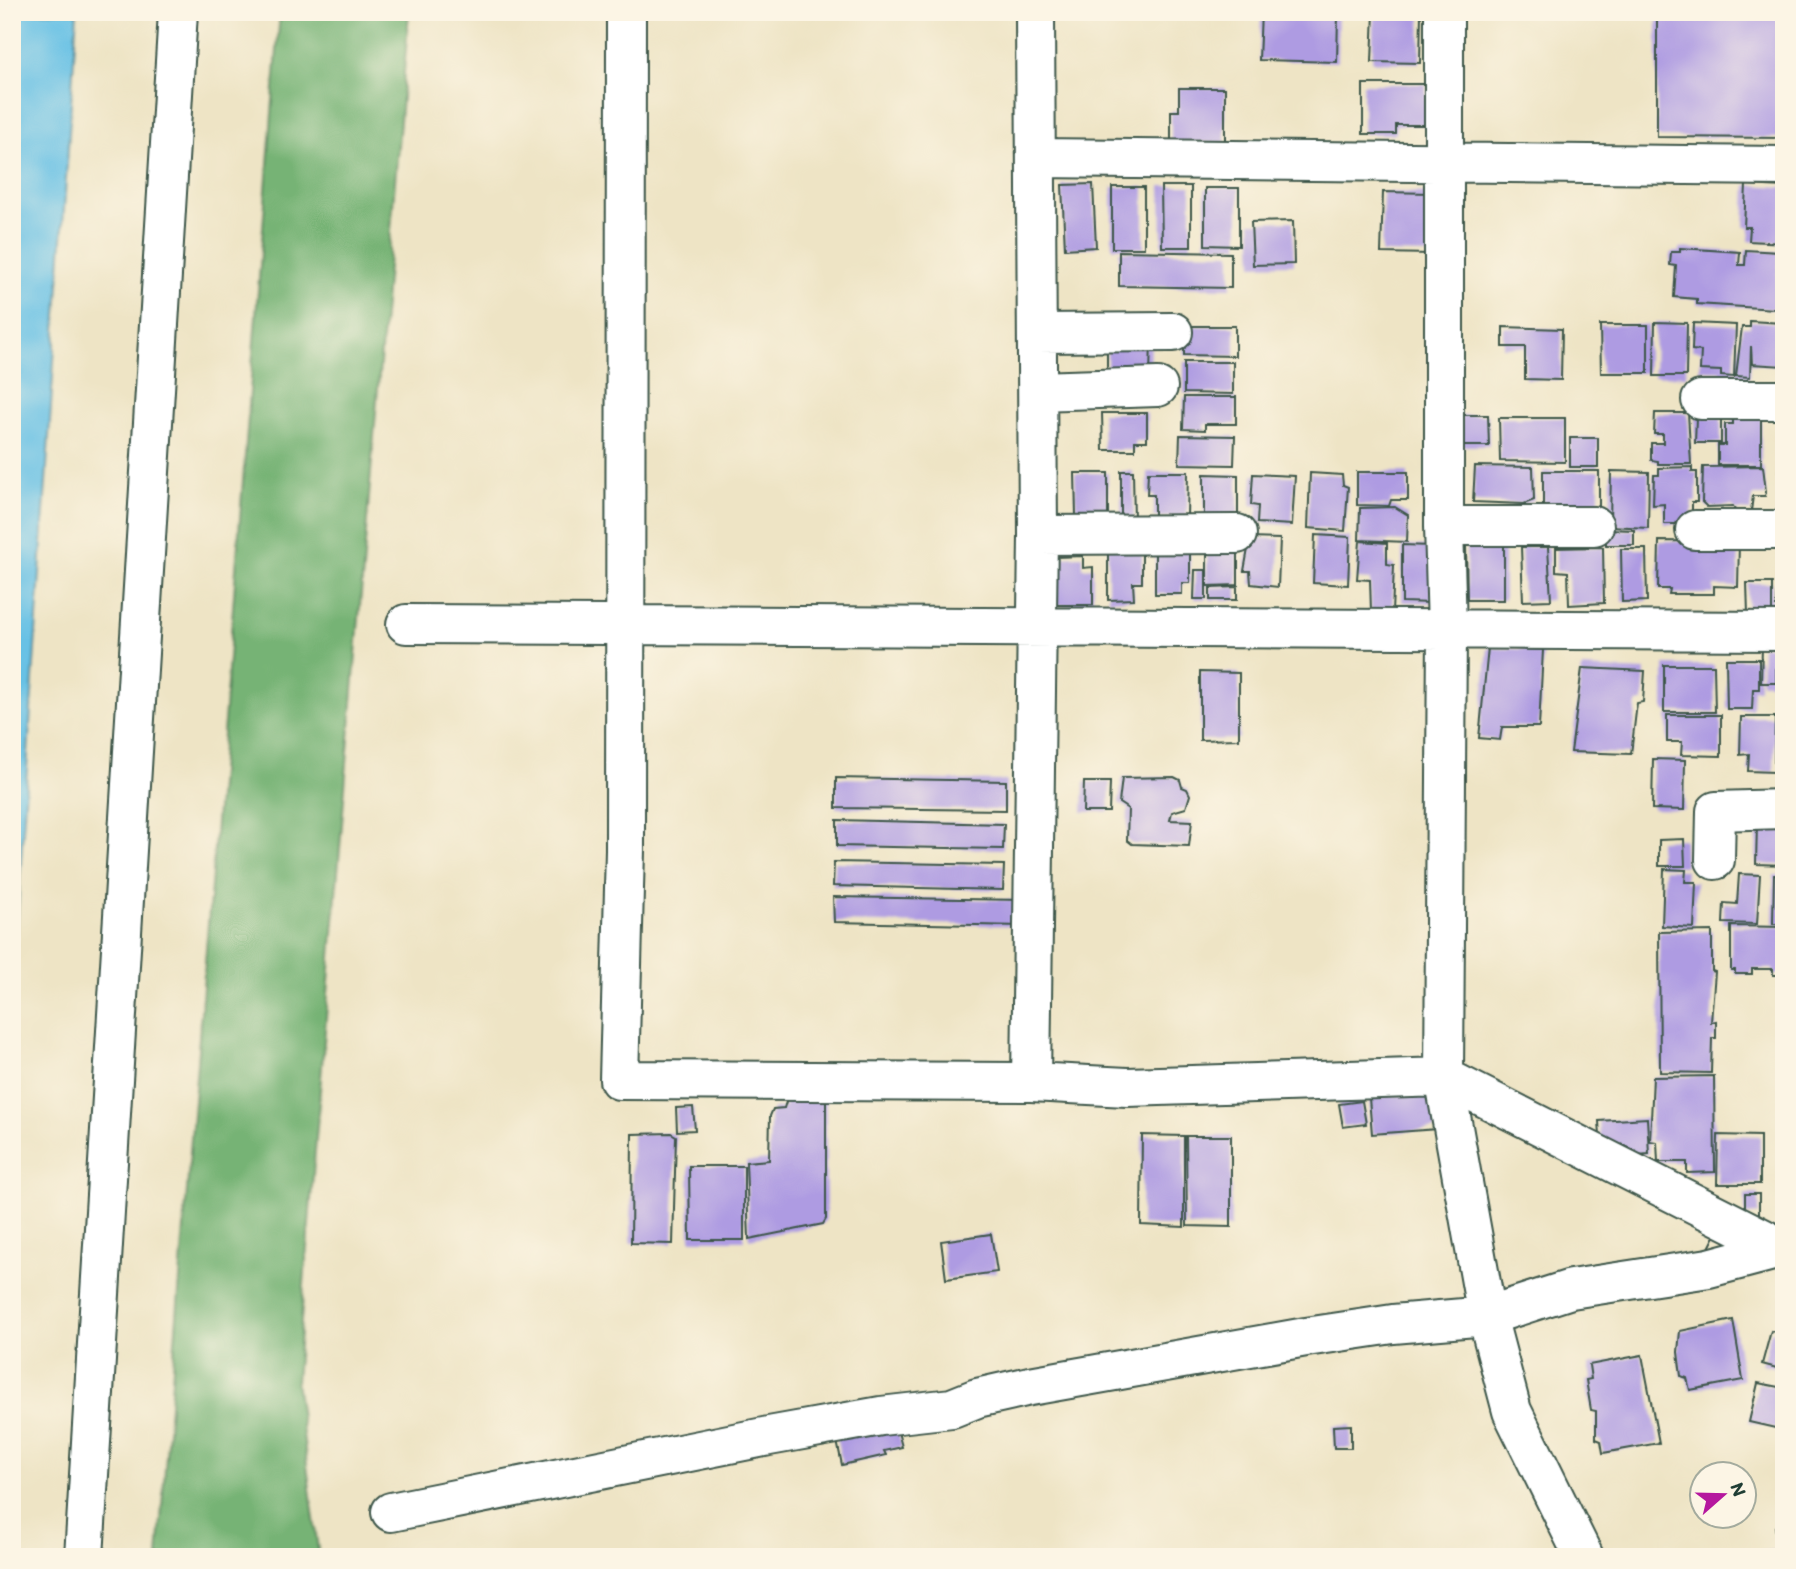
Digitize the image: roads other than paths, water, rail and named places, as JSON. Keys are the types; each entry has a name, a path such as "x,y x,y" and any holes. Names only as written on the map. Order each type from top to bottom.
{"street":[{"path":"84,1557 178,12"},
{"path":"626,12 623,623 625,850 619,1080 1031,1082 1127,1087 1444,1077 1783,1248"},
{"path":"1031,1082 1038,535 1035,12"},
{"path":"1444,12 1444,526 1447,629 1444,1077 1487,1316 1513,1411 1584,1557"},
{"path":"1037,158 1784,166"},
{"path":"1037,333 1173,332"},
{"path":"1038,391 1158,387"},
{"path":"1702,401 1784,400"},
{"path":"1444,526 1594,526"},
{"path":"1695,530 1784,530"},
{"path":"1038,535 1237,534"},
{"path":"406,624 623,623 1037,629 1784,631"},
{"path":"1714,860 1716,811 1784,808"},
{"path":"391,1512 769,1436 881,1416 952,1408 977,1398 1030,1386 1306,1337 1393,1324 1487,1316 1571,1289 1709,1268 1783,1248"}],"water":[{"path":"12,12 77,12 12,997"}]}
